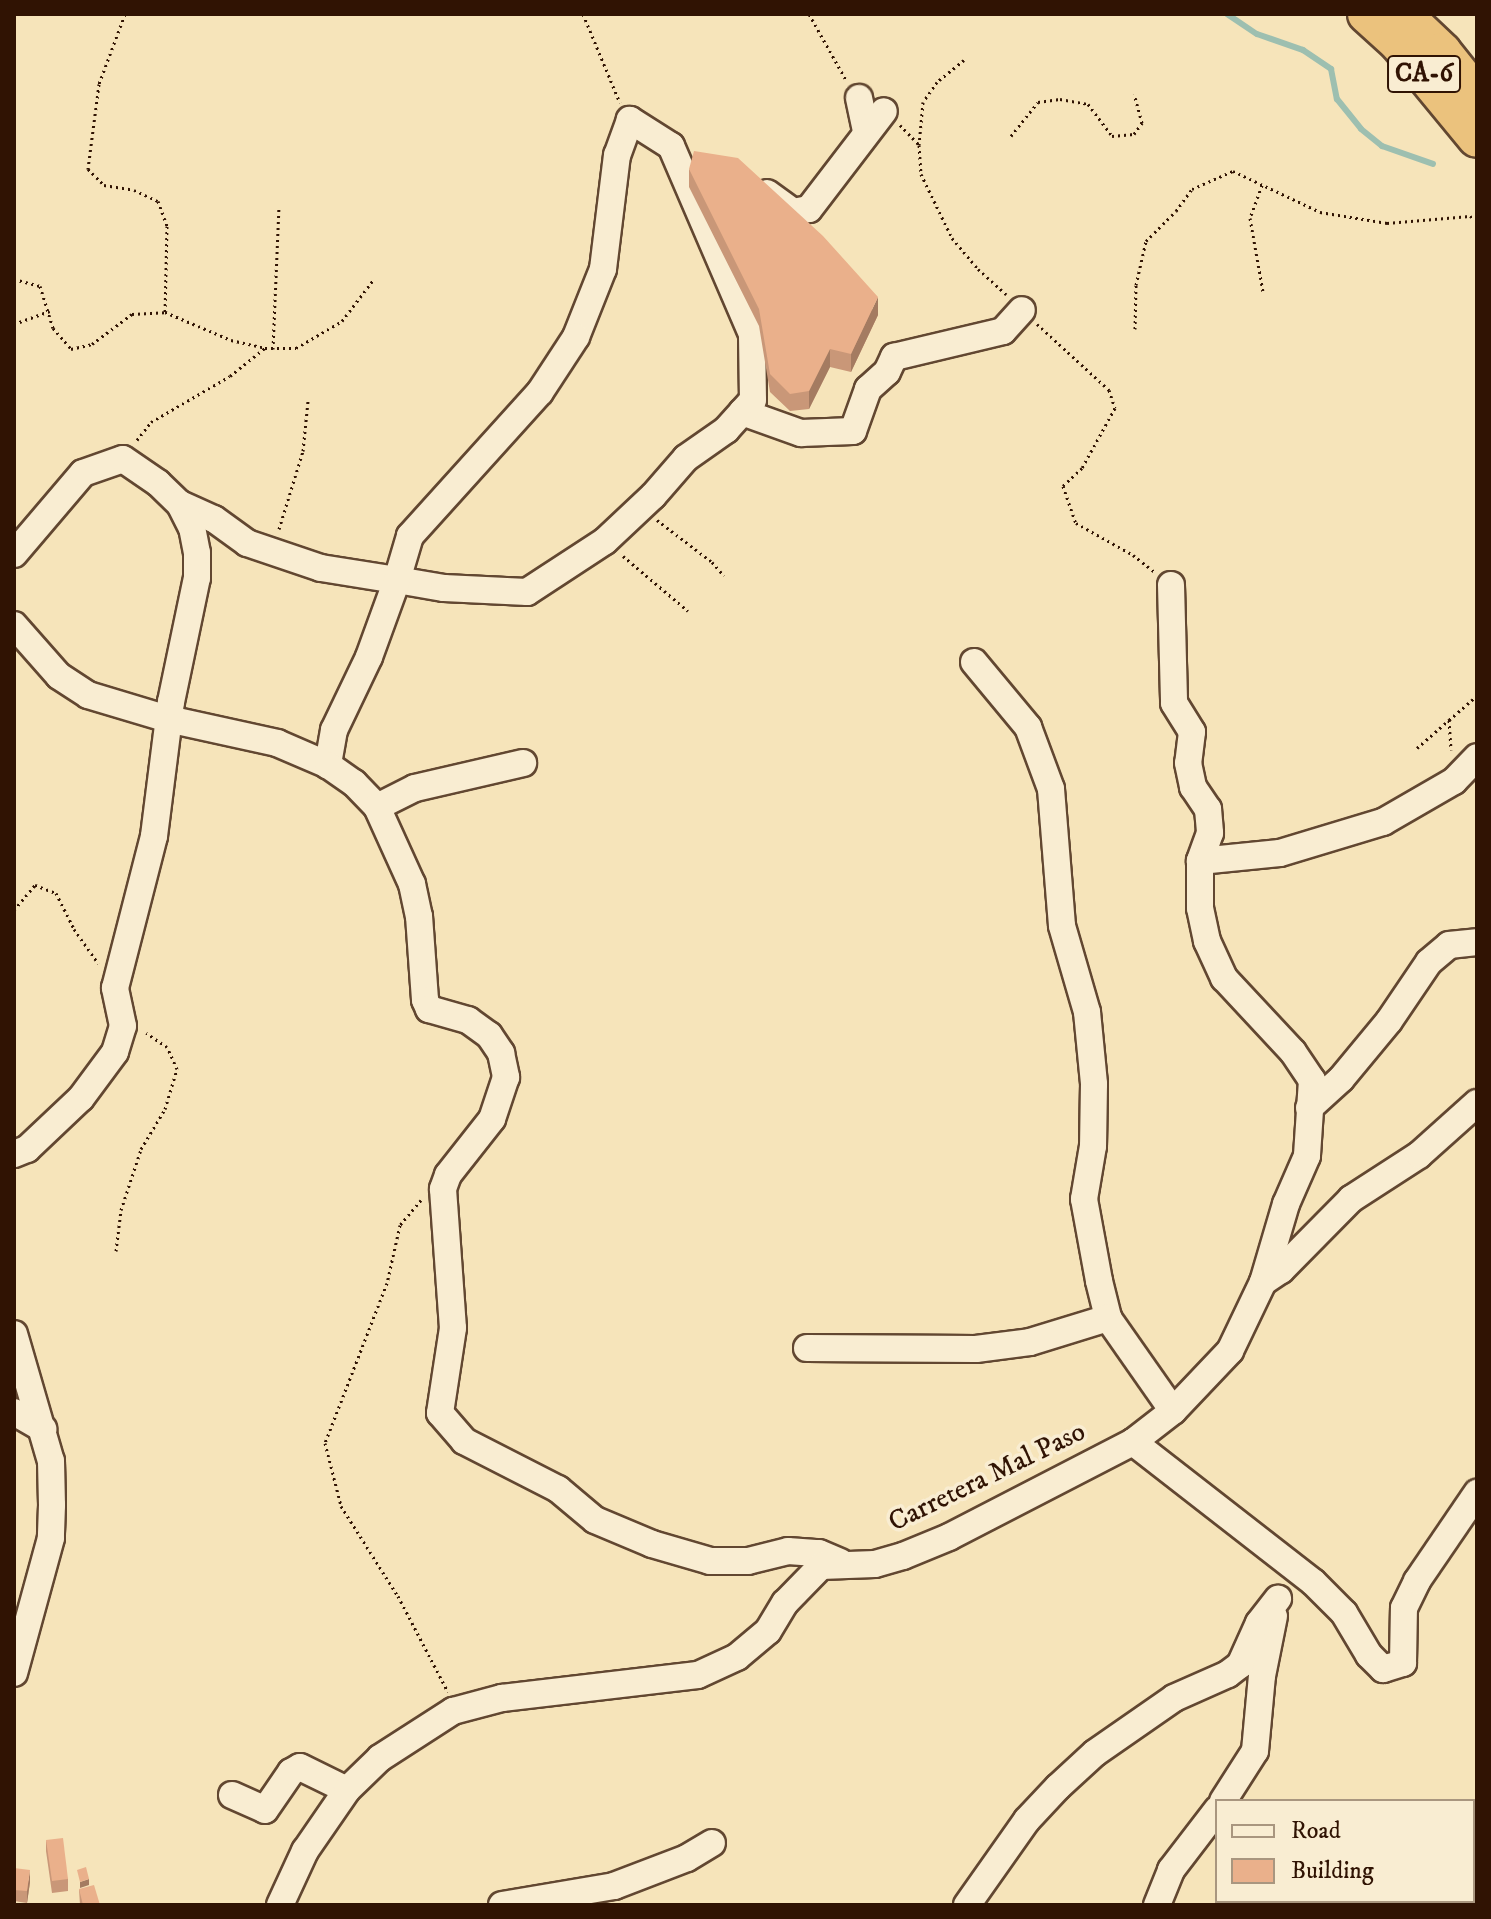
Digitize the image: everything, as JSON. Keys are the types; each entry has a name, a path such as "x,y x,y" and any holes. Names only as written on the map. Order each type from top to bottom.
{"highway":[{"name":"CA-6","path":"1367,14 1398,42 1477,138"},
{"name":"CA-6","path":"1402,14 1442,52 1477,96"}],"street":[{"path":"859,98 866,132"},
{"path":"749,180 793,212 809,209 884,111"},
{"path":"328,765 334,730 369,657 410,536 540,392 576,337 603,269 617,155 630,120 671,146 700,156"},
{"path":"180,504 214,519 247,543 321,568 444,588 527,592 605,541 641,508 686,458 726,430 753,400 752,334 671,146"},
{"path":"742,412 801,433 853,431 868,389 887,372 894,357 1003,331 1022,310"},
{"path":"14,554 83,473 123,459 158,483 180,504 192,528 197,553 197,578 168,719 154,836 115,988 123,1026 115,1052 81,1098 27,1149 14,1154"},
{"path":"1171,585 1174,703 1192,732 1188,763 1193,787 1208,809 1210,833 1200,861 1200,908 1207,941 1224,978 1293,1052 1312,1080 1307,1156 1286,1204 1263,1282"},
{"path":"14,625 59,676 88,695 168,719 277,743 328,765 354,783 377,807 412,884 419,916 425,1000 429,1009 468,1020 489,1035 501,1053 506,1077 492,1119 448,1175 443,1189 453,1328 440,1413 464,1441 558,1489 595,1520 652,1544 710,1561 748,1561 788,1551 819,1553 840,1562"},
{"path":"974,662 1028,727 1051,789 1062,926 1088,1027 1094,1084 1093,1146 1084,1199 1108,1318 1173,1411"},
{"path":"1200,861 1280,853 1383,822 1454,781 1477,757"},
{"path":"377,807 415,788 523,763"},
{"path":"1309,1108 1341,1079 1389,1021 1429,962 1449,945 1477,942"},
{"name":"Carretera Mal Paso","path":"280,1905 305,1851 347,1790 380,1758 453,1711 502,1698 698,1675 737,1657 768,1631 806,1577 821,1566 840,1562 875,1564 937,1542 1133,1442 1173,1411 1230,1351 1263,1282 1281,1270 1351,1199 1419,1155 1477,1103"},
{"path":"807,1348 976,1349 1030,1342 1108,1318"},
{"path":"14,1334 51,1461 51,1538 16,1661"},
{"path":"14,1412 43,1429"},
{"path":"1133,1442 1291,1568 1313,1582 1344,1613 1369,1655 1383,1669 1394,1669 1403,1663 1404,1608 1417,1581 1477,1493"},
{"path":"1224,1799 1255,1751 1262,1676 1278,1599 1291,1568"},
{"path":"967,1905 1027,1820 1095,1753 1174,1698 1228,1674 1240,1665 1259,1623 1278,1599"},
{"path":"232,1795 265,1810 291,1772 300,1767 347,1790"},
{"path":"1157,1905 1171,1870 1215,1813"},
{"path":"502,1905 614,1886 687,1858 712,1843"}],"path":[{"path":"125,14 99,84 88,169 104,185 134,190 158,201 167,226 165,312"},
{"path":"583,14 604,72 630,120"},
{"path":"1011,136 1038,102 1060,99 1088,104 1112,136 1134,134 1142,123 1134,94"},
{"path":"1135,329 1137,274 1146,241 1192,189 1233,171 1320,212 1387,223 1470,216 1477,220"},
{"path":"1262,185 1250,218 1263,292"},
{"path":"273,349 279,207"},
{"path":"14,279 40,286 53,328 71,349 92,344 132,314 165,312 231,340 273,349 296,348 342,321 374,279"},
{"path":"14,324 50,311"},
{"path":"123,459 151,422 230,376 265,348"},
{"path":"272,552 303,451 308,401"},
{"path":"641,508 712,562 724,576"},
{"path":"605,541 688,611"},
{"path":"1417,748 1477,696"},
{"path":"1449,720 1454,781"},
{"path":"14,910 35,885 56,893 74,929 115,988"},
{"path":"116,1251 121,1210 141,1149 165,1109 177,1069 167,1047 146,1033 123,1026"},
{"path":"443,1189 421,1200 400,1225 387,1283 325,1443 341,1506 398,1596 450,1694 453,1711"}],"building":[{"path":"694,151 738,158 823,236 878,297 851,354 830,349 809,391 790,394 770,374 759,309 689,169"},
{"path":"63,1838 68,1879 52,1881 46,1840"},
{"path":"86,1867 89,1879 80,1882 77,1870"},
{"path":"14,1868 30,1870 27,1891 14,1890"},
{"path":"94,1885 100,1905 83,1905 79,1889"}],"waterway":[{"path":"1227,14 1257,34 1303,50 1331,69 1337,99 1361,129 1382,146 1433,164"}]}
